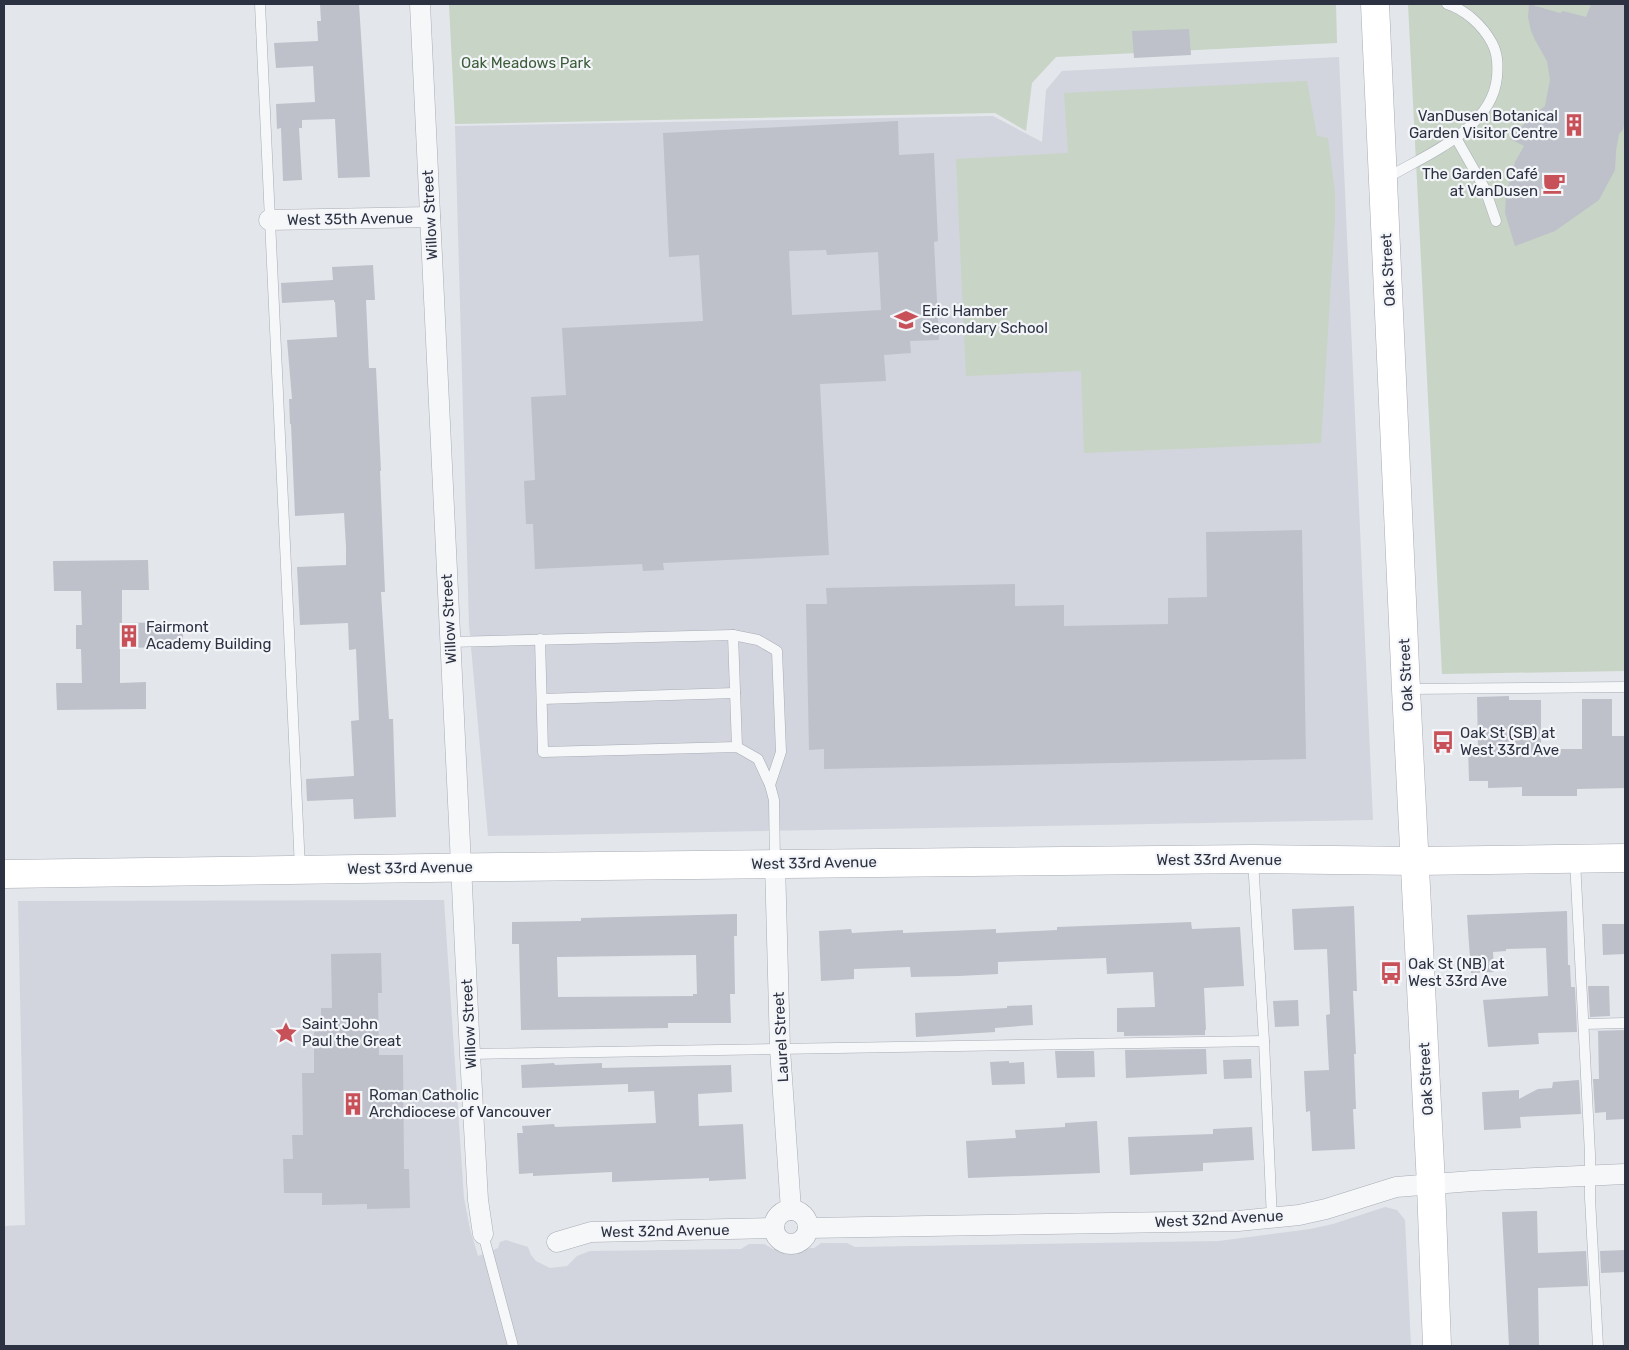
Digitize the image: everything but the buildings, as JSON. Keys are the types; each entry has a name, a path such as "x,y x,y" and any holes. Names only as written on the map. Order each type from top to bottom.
{"street":[{"name":"Willow Street","path":"420,4 470,1054 478,1200 483,1234"},
{"name":"Oak Street","path":"1375,4 1437,1346"},
{"name":"West 35th Avenue","path":"269,220 430,217"},
{"name":"West 33rd Avenue","path":"4,874 461,867 1253,859 1416,861 1625,858"},
{"name":"Laurel Street","path":"774,864 780,1049 791,1210"},
{"name":"West 32nd Avenue","path":"808,1228 1272,1219 1326,1209 1396,1187 1472,1181 1625,1174"},
{"path":"791,1210 802,1214 808,1228 803,1239 793,1244 783,1242 774,1228 777,1218 791,1210"},
{"name":"West 32nd Avenue","path":"556,1242 591,1232 774,1228"}],"lane":[{"path":"260,4 300,870"},
{"path":"1384,179 1456,138 1474,122 1487,106 1496,90 1496,52 1488,35 1470,16 1447,4"},
{"path":"1456,138 1486,188 1496,221"},
{"path":"450,642 733,635 758,640 777,651 781,752 770,786"},
{"path":"733,635 737,747"},
{"path":"540,639 543,752 737,747 758,759 770,786 774,800 774,864"},
{"path":"1406,689 1625,687"},
{"path":"542,699 735,693"},
{"path":"1253,859 1272,1219"},
{"path":"1575,859 1598,1346"},
{"path":"1584,1024 1625,1023"},
{"path":"470,1054 1264,1041"},
{"path":"483,1234 513,1346"}],"shaded area":[{"name":"Eric Hamber Secondary School","path":"1339,57 1373,820 488,836 469,625 455,126 993,116 1042,142 1046,90 1062,71"},
{"path":"444,900 464,1198 478,1256 498,1248 500,1242 506,1240 528,1247 536,1261 550,1268 567,1266 577,1256 590,1251 741,1249 749,1244 764,1244 773,1249 814,1248 821,1243 847,1243 855,1247 1219,1241 1310,1229 1333,1224 1385,1207 1397,1210 1405,1220 1411,1346 4,1346 4,1226 25,1225 18,901"}],"green space":[{"name":"Oak Meadows Park","path":"449,4 1336,4 1337,43 1056,57 1032,83 1026,131 995,113 455,124"},
{"path":"1408,4 1625,4 1625,671 1442,674"},
{"path":"1307,81 1317,136 1328,138 1335,192 1321,443 1084,453 1081,371 966,376 956,159 1068,153 1064,93"}],"place":[{"name":"VanDusen Botanical Garden Visitor Centre","path":"1574,125"},
{"name":"The Garden Café at VanDusen","path":"1554,183"},
{"name":"Eric Hamber Secondary School","path":"906,320"},
{"name":"Fairmont Academy Building","path":"129,636"},
{"name":"Oak St (SB) at West 33rd Ave","path":"1443,742"},
{"name":"Oak St (NB) at West 33rd Ave","path":"1391,973"},
{"name":"Saint John Paul the Great","path":"286,1033"},
{"name":"Roman Catholic Archdiocese of Vancouver","path":"353,1104"}]}
